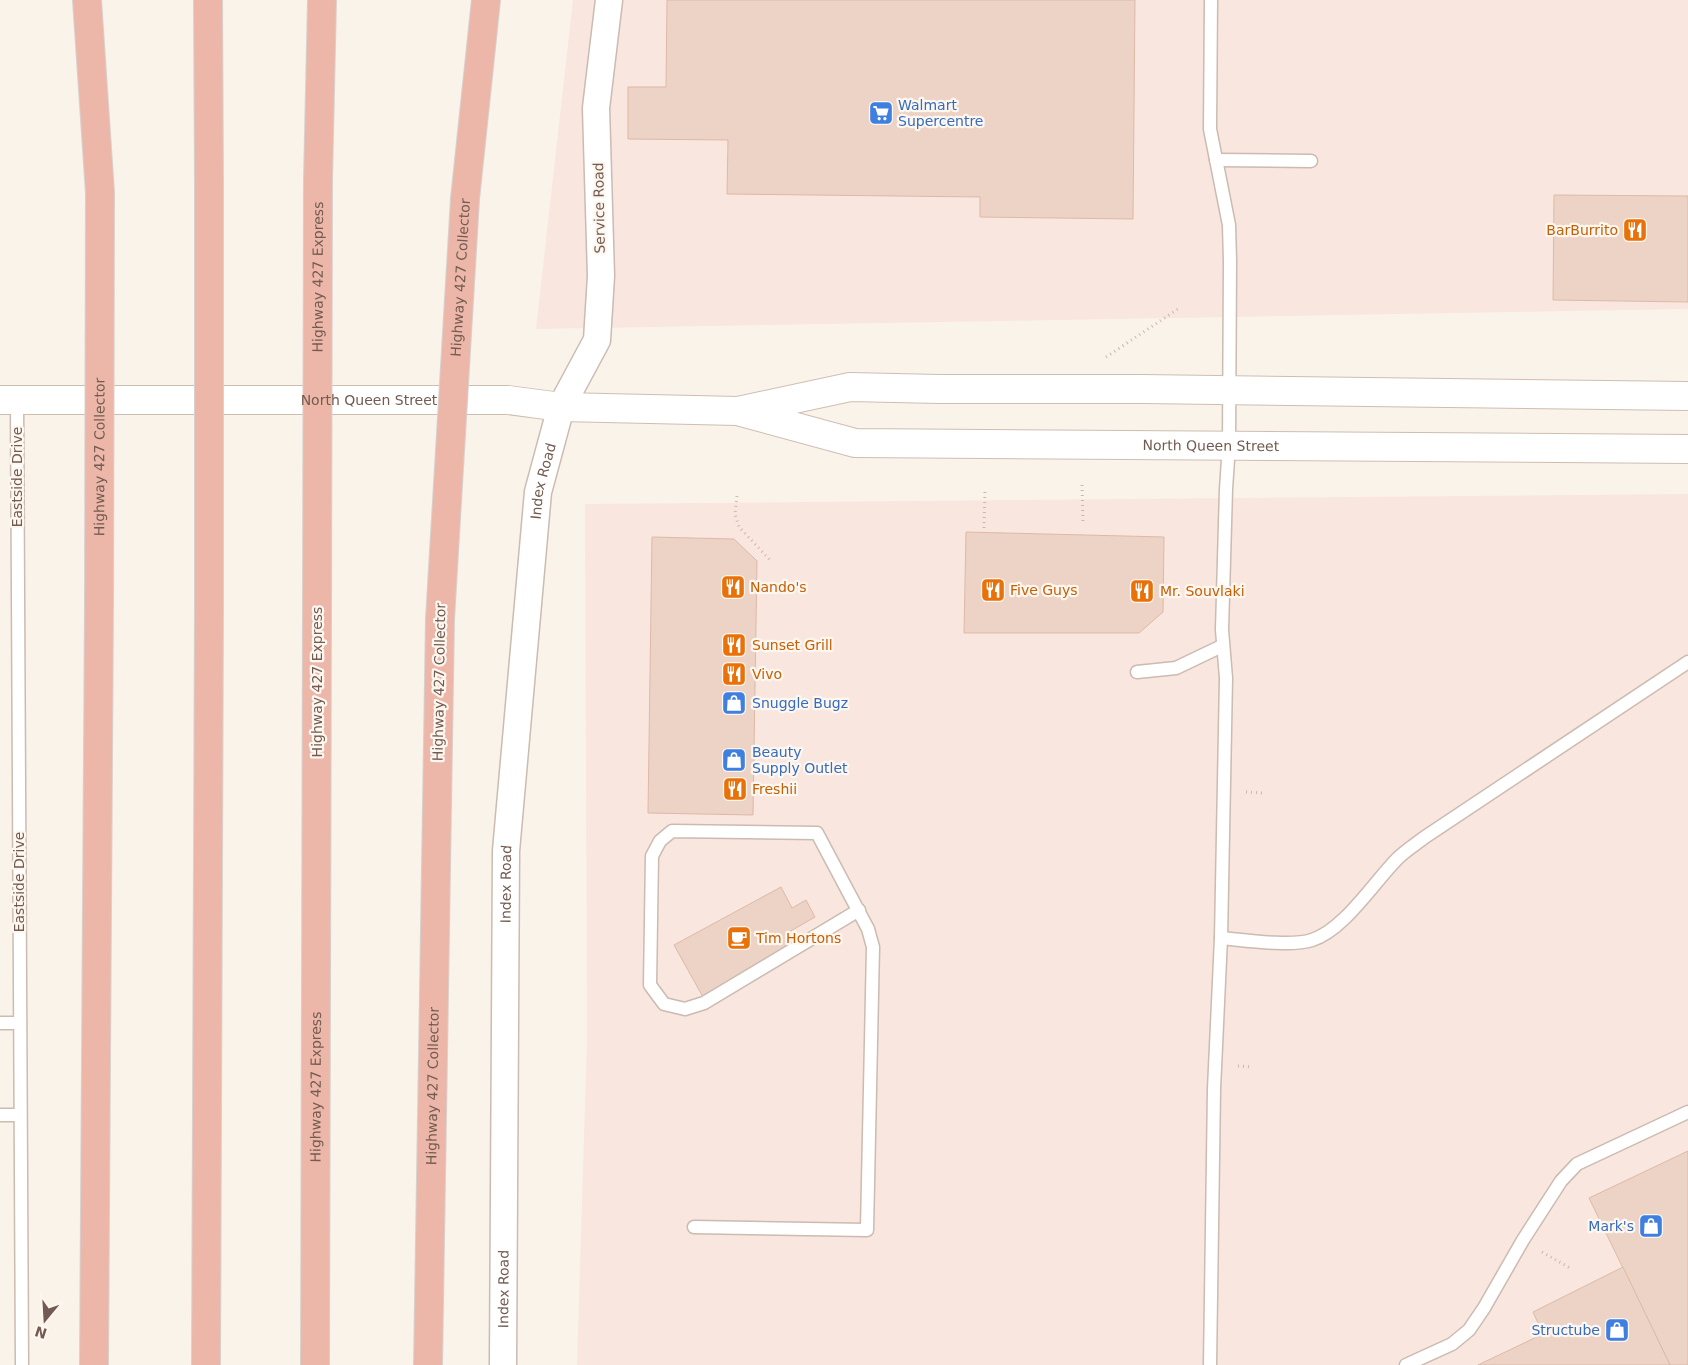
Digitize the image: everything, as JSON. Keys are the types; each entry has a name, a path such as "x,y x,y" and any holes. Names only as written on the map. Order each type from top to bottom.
{"highway":[{"name":"Highway 427 Collector","path":"87,0 100,193 94,1365"},
{"path":"206,1365 209,608 208,0"},
{"name":"Highway 427 Express","path":"314,1365 318,180 322,0"},
{"name":"Highway 427 Collector","path":"428,1365 440,620 465,199 486,0"}],"main road":[{"name":"North Queen Street","path":"8,400 508,400 561,407 738,411 850,387 1688,396"},
{"name":"North Queen Street","path":"738,411 855,443 1688,449"}],"street":[{"name":"Service Road","path":"561,407 597,340 600,232 596,108 609,0"},
{"name":"Index Road","path":"503,1365 506,851 538,492 561,407"}],"lane":[{"path":"1210,1365 1214,1089 1220,938 1226,678 1222,646 1229,445 1229,225 1210,129 1211,0"},
{"path":"1216,160 1311,161"},
{"name":"Eastside Drive","path":"8,400 20,1024 22,1365"},
{"path":"1138,672 1176,668 1222,646"},
{"path":"1220,938 1298,943 1325,935 1340,923 1398,858 1425,837 1688,662"},
{"path":"694,1227 867,1230 873,947 868,928 859,910 817,833 672,831 660,840 652,856 650,985 664,1004 685,1009 704,1003 859,910"},
{"path":"0,1023 20,1024"},
{"path":"1406,1365 1452,1344 1469,1330 1561,1181 1577,1164 1688,1112"},
{"path":"0,1115 20,1115"}],"path":[{"path":"1105,357 1178,309"},
{"path":"1082,485 1084,524"},
{"path":"984,528 985,488"},
{"path":"737,496 735,514 739,527 770,560"},
{"path":"1235,1066 1253,1067"},
{"path":"1523,1240 1570,1268"}],"shaded area":[{"path":"573,0 1688,0 1688,309 536,329"},
{"path":"1688,494 1688,1365 577,1365 587,1040 585,504"}],"building":[{"name":"Walmart Supercentre","path":"667,0 1135,0 1133,219 980,217 980,197 727,194 728,140 628,139 628,87 666,87"},
{"path":"1554,195 1688,196 1688,302 1553,300"},
{"path":"966,532 1164,537 1163,612 1139,633 964,633"},
{"path":"652,537 734,539 757,561 753,815 648,813"},
{"name":"Tim Hortons","path":"781,887 792,908 806,900 815,917 789,932 796,946 703,997 674,945"},
{"path":"1688,1151 1688,1365 1670,1365 1589,1198"},
{"path":"1623,1267 1670,1365 1478,1365 1543,1334 1533,1312"}],"place":[{"name":"Walmart Supercentre","path":"881,113"},
{"name":"BarBurrito","path":"1635,230"},
{"name":"Nando's","path":"733,587"},
{"name":"Five Guys","path":"993,590"},
{"name":"Mr. Souvlaki","path":"1142,591"},
{"name":"Sunset Grill","path":"734,645"},
{"name":"Vivo","path":"734,674"},
{"name":"Snuggle Bugz","path":"734,703"},
{"name":"Beauty Supply Outlet","path":"734,760"},
{"name":"Freshii","path":"735,789"},
{"name":"Tim Hortons","path":"739,938"},
{"name":"Mark's","path":"1651,1226"},
{"name":"Structube","path":"1617,1330"}]}
